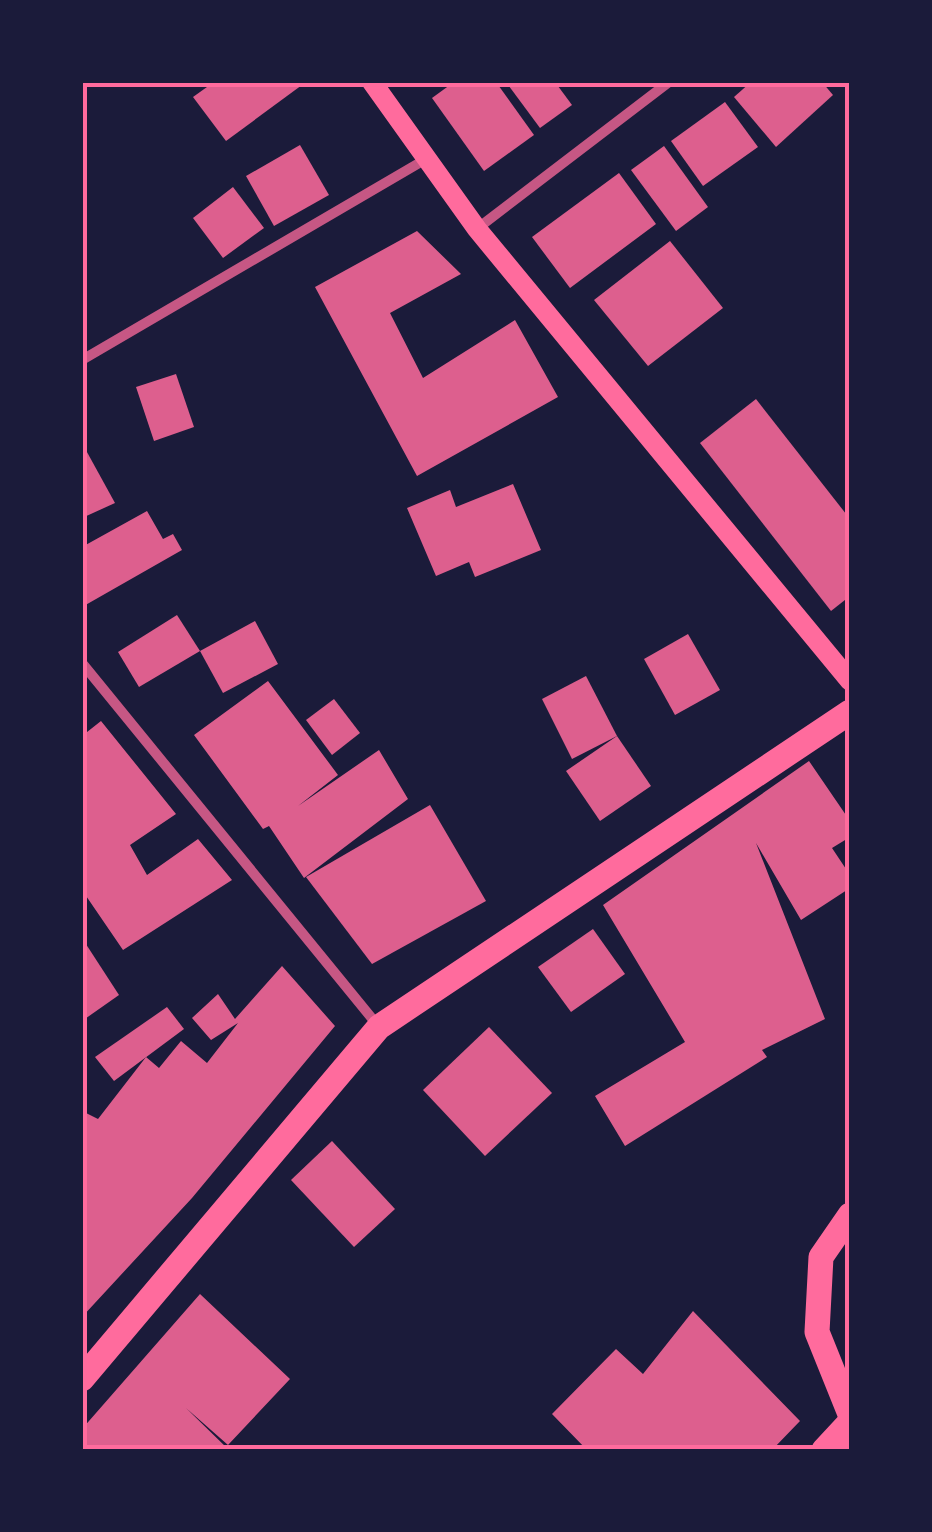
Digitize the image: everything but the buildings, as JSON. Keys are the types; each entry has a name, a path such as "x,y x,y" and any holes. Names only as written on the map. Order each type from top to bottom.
{"main road":[{"path":"372,82 477,229 850,681"},
{"path":"82,1379 379,1028 850,712"},
{"path":"850,1215 821,1257 817,1332 850,1414"},
{"path":"824,1450 850,1422"}],"street":[{"path":"477,229 669,82"},
{"path":"82,360 426,159"},
{"path":"82,663 379,1028"}]}
